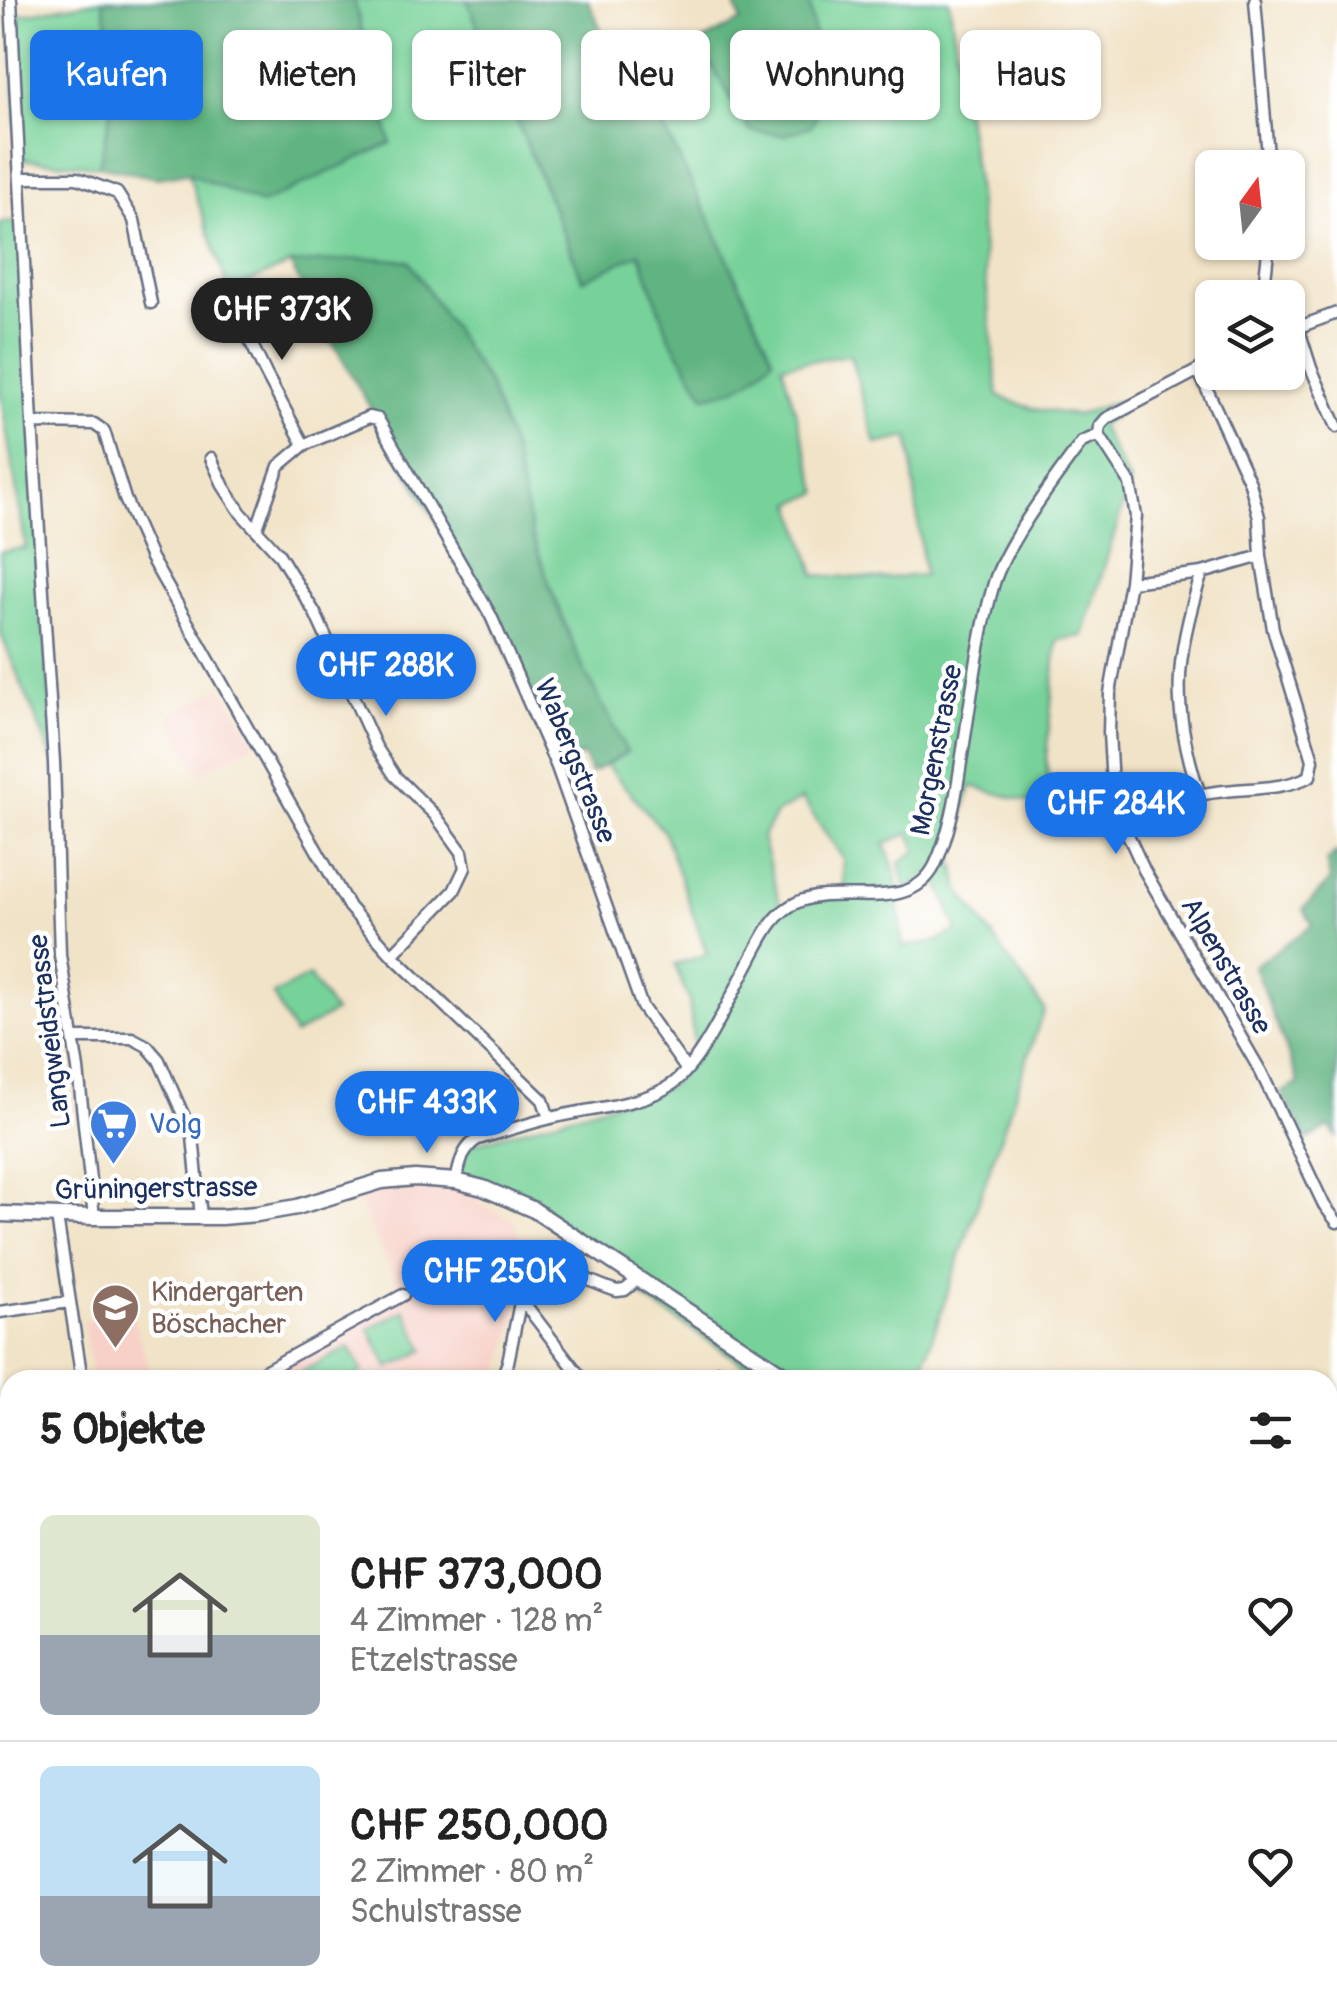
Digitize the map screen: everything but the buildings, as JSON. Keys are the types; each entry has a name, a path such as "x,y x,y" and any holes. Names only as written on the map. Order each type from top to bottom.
{"main road":[{"name":"Grüningerstrasse","path":"0,1214 201,1218 257,1214 298,1207 382,1181 456,1181 534,1210 777,1370"}],"street":[{"name":"Langweidstrasse","path":"11,0 54,762 60,954 74,1038 94,1217"},
{"path":"1254,0 1267,150"},
{"path":"20,178 77,178 116,193 134,220 151,303"},
{"path":"229,297 304,445"},
{"path":"1305,325 1337,313"},
{"path":"1305,355 1337,427"},
{"name":"Morgenstrasse","path":"456,1181 468,1144 478,1139 549,1118 629,1102 668,1087 710,1034 766,932 782,912 797,902 818,896 906,892 918,886 933,869 952,815 986,616 996,579 1015,541 1082,442 1099,435 1106,419 1195,372"},
{"path":"1202,573 1181,648 1178,682 1188,760 1200,795 1292,786 1310,776 1313,760 1273,629 1259,517 1250,483 1207,390"},
{"name":"Wabergstrasse","path":"257,528 280,466 304,445 369,418 378,419 491,616 557,767 642,1007 686,1069"},
{"path":"32,423 94,424 104,430 125,498 160,574 349,907 392,955 543,1100 549,1118"},
{"name":"Alpenstrasse","path":"1099,435 1130,483 1136,516 1130,582 1110,693 1108,732 1112,785 1125,828 1144,870 1261,1072 1324,1205 1337,1222"},
{"path":"211,458 241,513 278,553 315,614 376,747 395,776 435,814 462,852 465,868 454,891 392,955"},
{"path":"1130,582 1202,573 1261,556"},
{"path":"74,1038 132,1038 159,1060 193,1137 201,1218"},
{"path":"57,1217 80,1370"},
{"path":"504,1370 524,1282 533,1274 558,1270 616,1291 626,1290 638,1279"},
{"path":"266,1370 403,1295"},
{"path":"520,1299 576,1370"},
{"path":"0,1312 69,1302"}],"shaded area":[{"path":"222,687 256,743 199,773 169,716"},
{"path":"382,1181 483,1188 478,1203 513,1220 521,1243 516,1281 521,1299 501,1370 266,1370 403,1295 352,1190"},
{"name":"Kindergarten Böschacher","path":"133,1317 150,1370 91,1370 83,1321"}],"green space":[{"path":"102,0 109,30 30,30 30,120 109,120 99,166 18,159 12,16"},
{"path":"102,0 354,0 362,30 223,30 223,120 385,120 391,143 261,204 188,173 157,178 99,166 109,120 203,120 203,30 109,30"},
{"path":"354,0 467,0 479,30 412,30 412,120 516,120 582,279 640,253 669,336 773,357 660,120 710,120 710,62 730,96 730,120 744,120 750,130 777,120 940,120 940,30 813,30 809,0 949,0 960,74 960,120 967,120 975,175 998,396 1034,409 1077,415 1116,402 1118,413 1100,426 1130,483 1083,636 1057,640 1046,760 1053,809 971,786 952,854 959,889 1044,1009 921,1370 753,1370 629,1288 638,1279 535,1210 456,1181 468,1145 668,1087 695,1057 689,1001 675,965 707,954 664,832 606,765 626,753 582,666 555,600 490,387 409,261 373,258 290,264 229,291 188,173 261,204 390,143 384,120 392,120 392,30 362,30","holes":["850,355 876,444 909,437 924,575 878,579 815,575 793,503 819,493 782,365","802,799 843,858 845,894 797,902 782,911 762,837 777,813","910,833 917,851 900,862 906,892 933,870 958,930 937,941 903,947 896,874 885,844"]},
{"path":"467,0 588,0 601,30 581,30 581,120 660,120 773,358 750,380 705,396 669,336 640,253 583,280 517,120 561,120 561,30 479,30"},
{"path":"733,0 809,0 813,30 730,30 730,96 710,62 710,37 741,21"},
{"path":"744,120 814,120 811,126 785,135 750,131"},
{"path":"21,221 54,762 0,632 0,552 26,548 0,392 0,223"},
{"path":"373,258 409,261 490,387 513,451 533,538 555,600 582,666 627,752 591,773 583,755 557,767 491,616 290,264"},
{"path":"1337,852 1337,1137 1329,1127 1307,1140 1281,1093 1299,1083 1254,966 1313,925 1303,909 1330,881 1327,861"},
{"path":"309,976 334,1012 294,1035 273,995"},
{"path":"405,1310 425,1350 389,1368 369,1329"},
{"path":"350,1347 362,1370 304,1370"}],"place":[{"name":"Volg","path":"114,1166"},
{"name":"Kindergarten Böschacher","path":"116,1350"}]}
